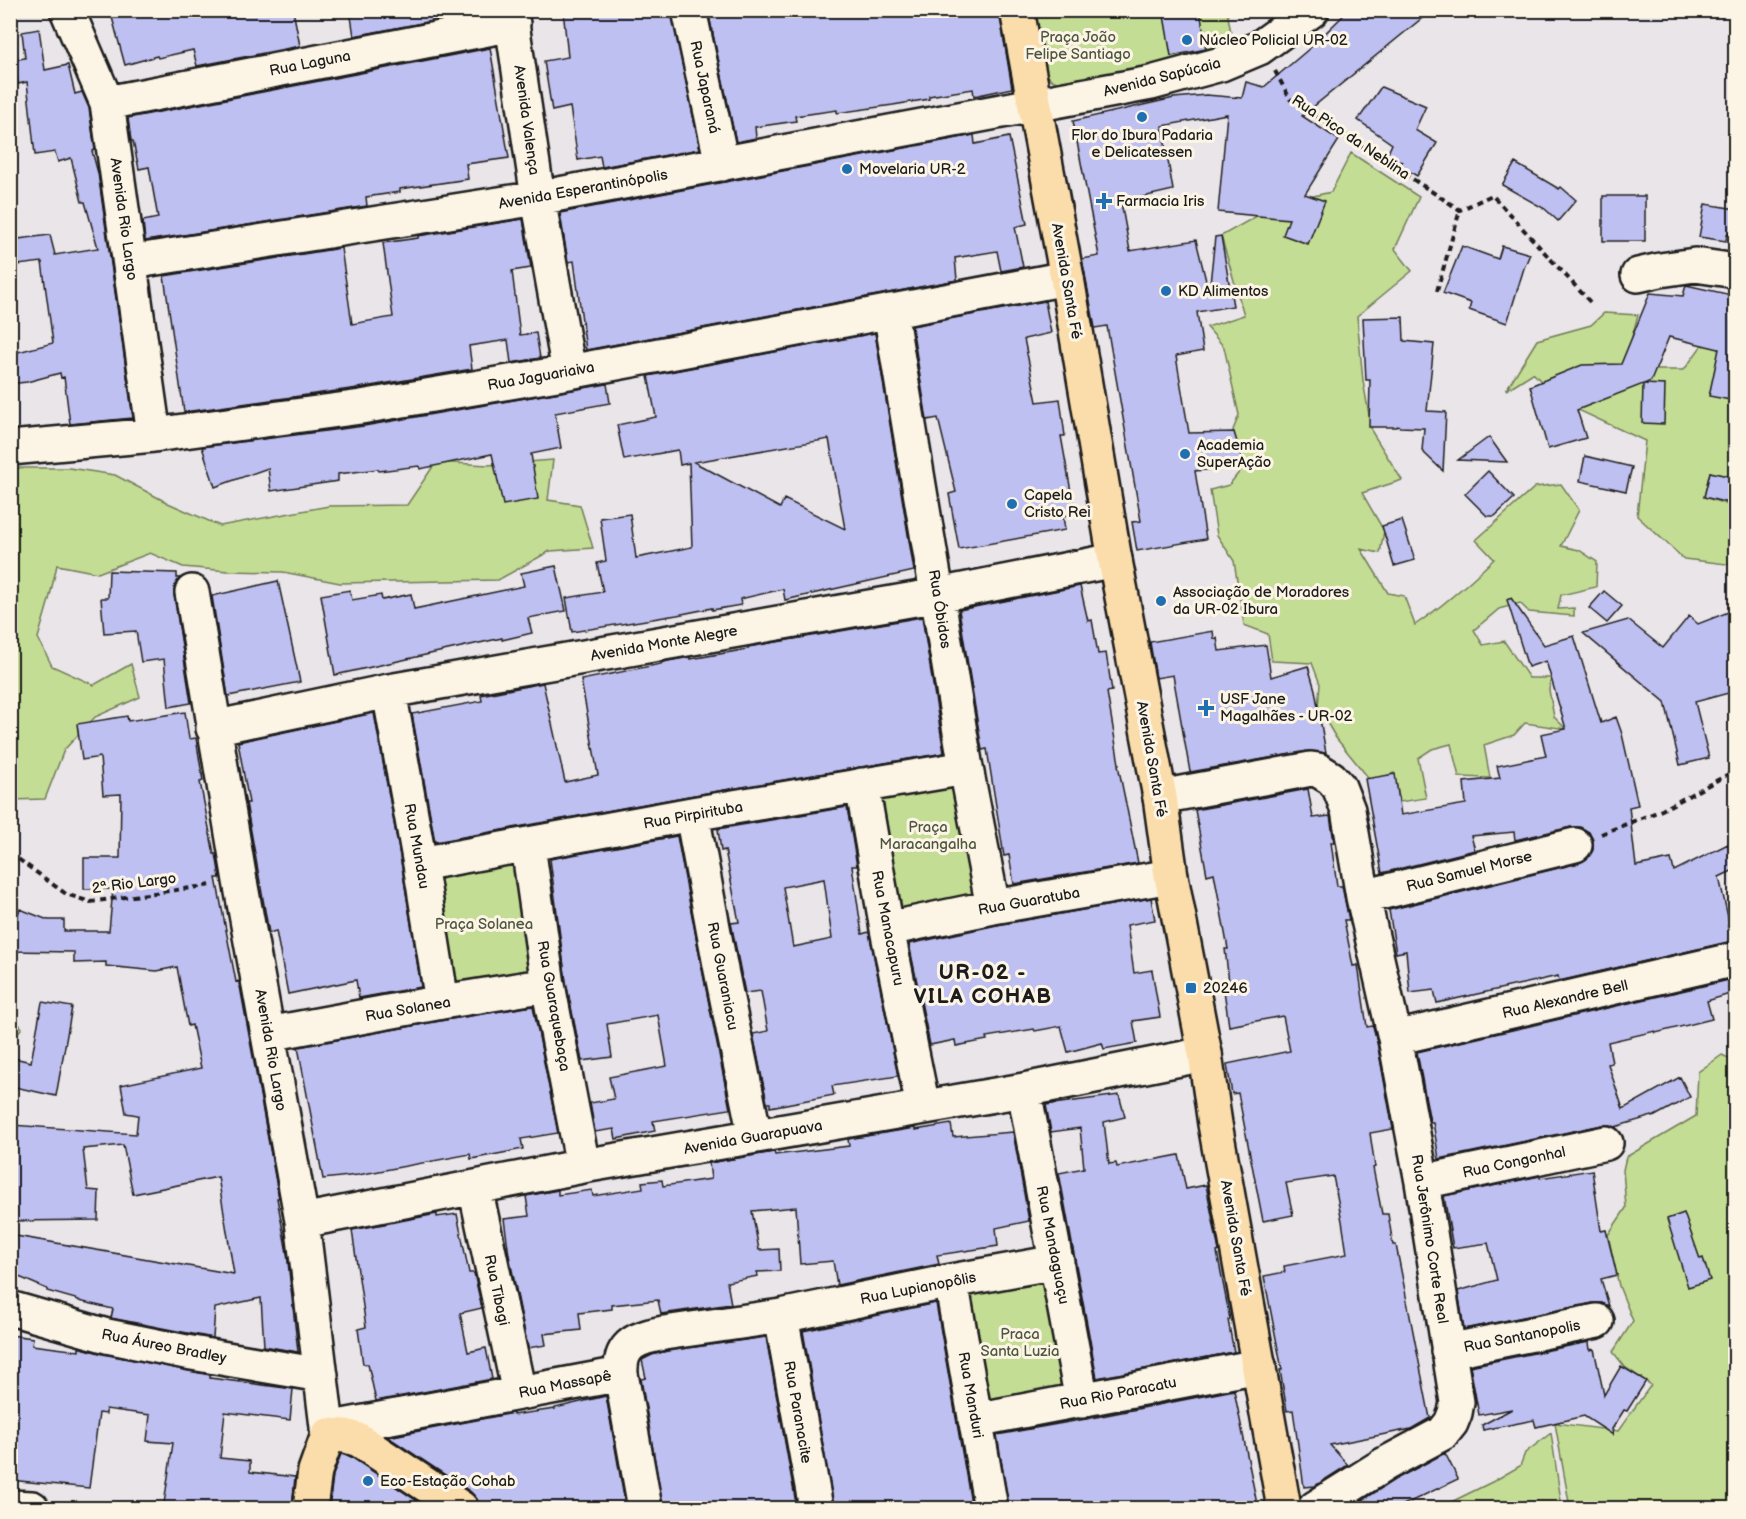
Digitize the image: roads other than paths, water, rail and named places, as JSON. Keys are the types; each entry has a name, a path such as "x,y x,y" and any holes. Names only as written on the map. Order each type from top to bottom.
{"main road":[{"name":"Avenida Santa Fé","path":"1017,10 1067,278 1115,560 1160,796 1171,876 1205,1054 1217,1135 1284,1509"},
{"name":"Avenida Rio Largo","path":"310,1509 315,1471 328,1432"},
{"path":"328,1432 359,1440 461,1509"}],"street":[{"name":"Avenida Rio Largo","path":"67,10 107,103 154,435"},
{"name":"Rua Japaraná","path":"689,10 722,164"},
{"name":"Avenida Sapúcaia","path":"1034,105 1151,83 1221,64 1259,48 1312,10"},
{"name":"Rua Laguna","path":"107,103 512,17"},
{"name":"Avenida Valença","path":"512,17 538,198 569,372"},
{"name":"Avenida Esperantinópolis","path":"131,262 538,198 1034,105"},
{"path":"1638,275 1695,265 1736,271"},
{"name":"Rua Jaguariaiva","path":"10,448 154,435 361,407 569,372 1067,278"},
{"name":"Rua Óbidos","path":"890,311 966,768 993,907"},
{"name":"Avenida Monte Alegre","path":"213,728 389,691 938,595 1115,560"},
{"name":"Avenida Rio Largo","path":"192,592 213,728 302,1221 328,1432"},
{"name":"Rua Mundau","path":"389,691 442,1002"},
{"name":"Rua Pirpirituba","path":"420,864 528,846 692,814 966,768"},
{"name":"Rua Jerônimo Corte Real","path":"1160,796 1311,769 1328,774 1339,788 1348,810 1363,897 1395,1038 1422,1182 1457,1402 1455,1413 1447,1428 1434,1438 1385,1464 1315,1509"},
{"name":"Rua Manacapuru","path":"862,785 887,929 923,1107"},
{"name":"Rua Guaraniacu","path":"692,814 755,1137"},
{"name":"Rua Samuel Morse","path":"1363,897 1575,844"},
{"name":"Rua Guaraquebaça","path":"528,846 548,985 583,1166"},
{"name":"Rua Guaratuba","path":"887,929 993,907 1171,876"},
{"name":"Rua Alexandre Bell","path":"1395,1038 1736,959"},
{"name":"Rua Solanea","path":"268,1034 548,985"},
{"name":"Avenida Guarapuava","path":"302,1221 583,1166 1024,1090 1205,1054"},
{"name":"Rua Mandaguaçu","path":"1024,1090 1082,1401"},
{"name":"Rua Congonhal","path":"1422,1182 1606,1143"},
{"name":"Rua Tibagi","path":"475,1187 519,1393"},
{"name":"Rua Lupianopôlis","path":"781,1316 1057,1262"},
{"name":"Rua Manduri","path":"951,1281 991,1509"},
{"name":"Rua Áureo Bradley","path":"10,1308 107,1336 321,1375"},
{"name":"Rua Massapê","path":"328,1432 621,1374 621,1360 625,1350 650,1335 781,1316"},
{"name":"Rua Paranacite","path":"781,1316 816,1509"},
{"name":"Rua Santanopolis","path":"1448,1350 1597,1321"},
{"name":"Rua Rio Paracatu","path":"975,1420 1259,1366"},
{"path":"621,1374 645,1509"},
{"path":"10,1507 32,1509"}],"place":[{"name":"Núcleo Policial UR-02","path":"1187,40"},
{"name":"Flor do Ibura Padaria e Delicatessen","path":"1142,117"},
{"name":"Movelaria UR-2","path":"847,169"},
{"name":"Farmacia Iris","path":"1104,201"},
{"name":"KD Alimentos","path":"1166,291"},
{"name":"Academia SuperAção","path":"1185,454"},
{"name":"Capela Cristo Rei","path":"1012,504"},
{"name":"Associação de Moradores da UR-02 Ibura","path":"1161,601"},
{"name":"USF Jane Magalhães - UR-02","path":"1206,708"},
{"name":"20246","path":"1191,988"},
{"name":"Eco-Estação Cohab","path":"368,1481"}],"district":[{"name":"UR-02 - VILA COHAB","path":"983,984"}],"park label":[{"name":"Praça João Felipe Santiago","path":"1078,46"},
{"name":"Praça Maracangalha","path":"928,836"},
{"name":"Praça Solanea","path":"484,924"},
{"name":"Praca Santa Luzia","path":"1020,1342"}]}
